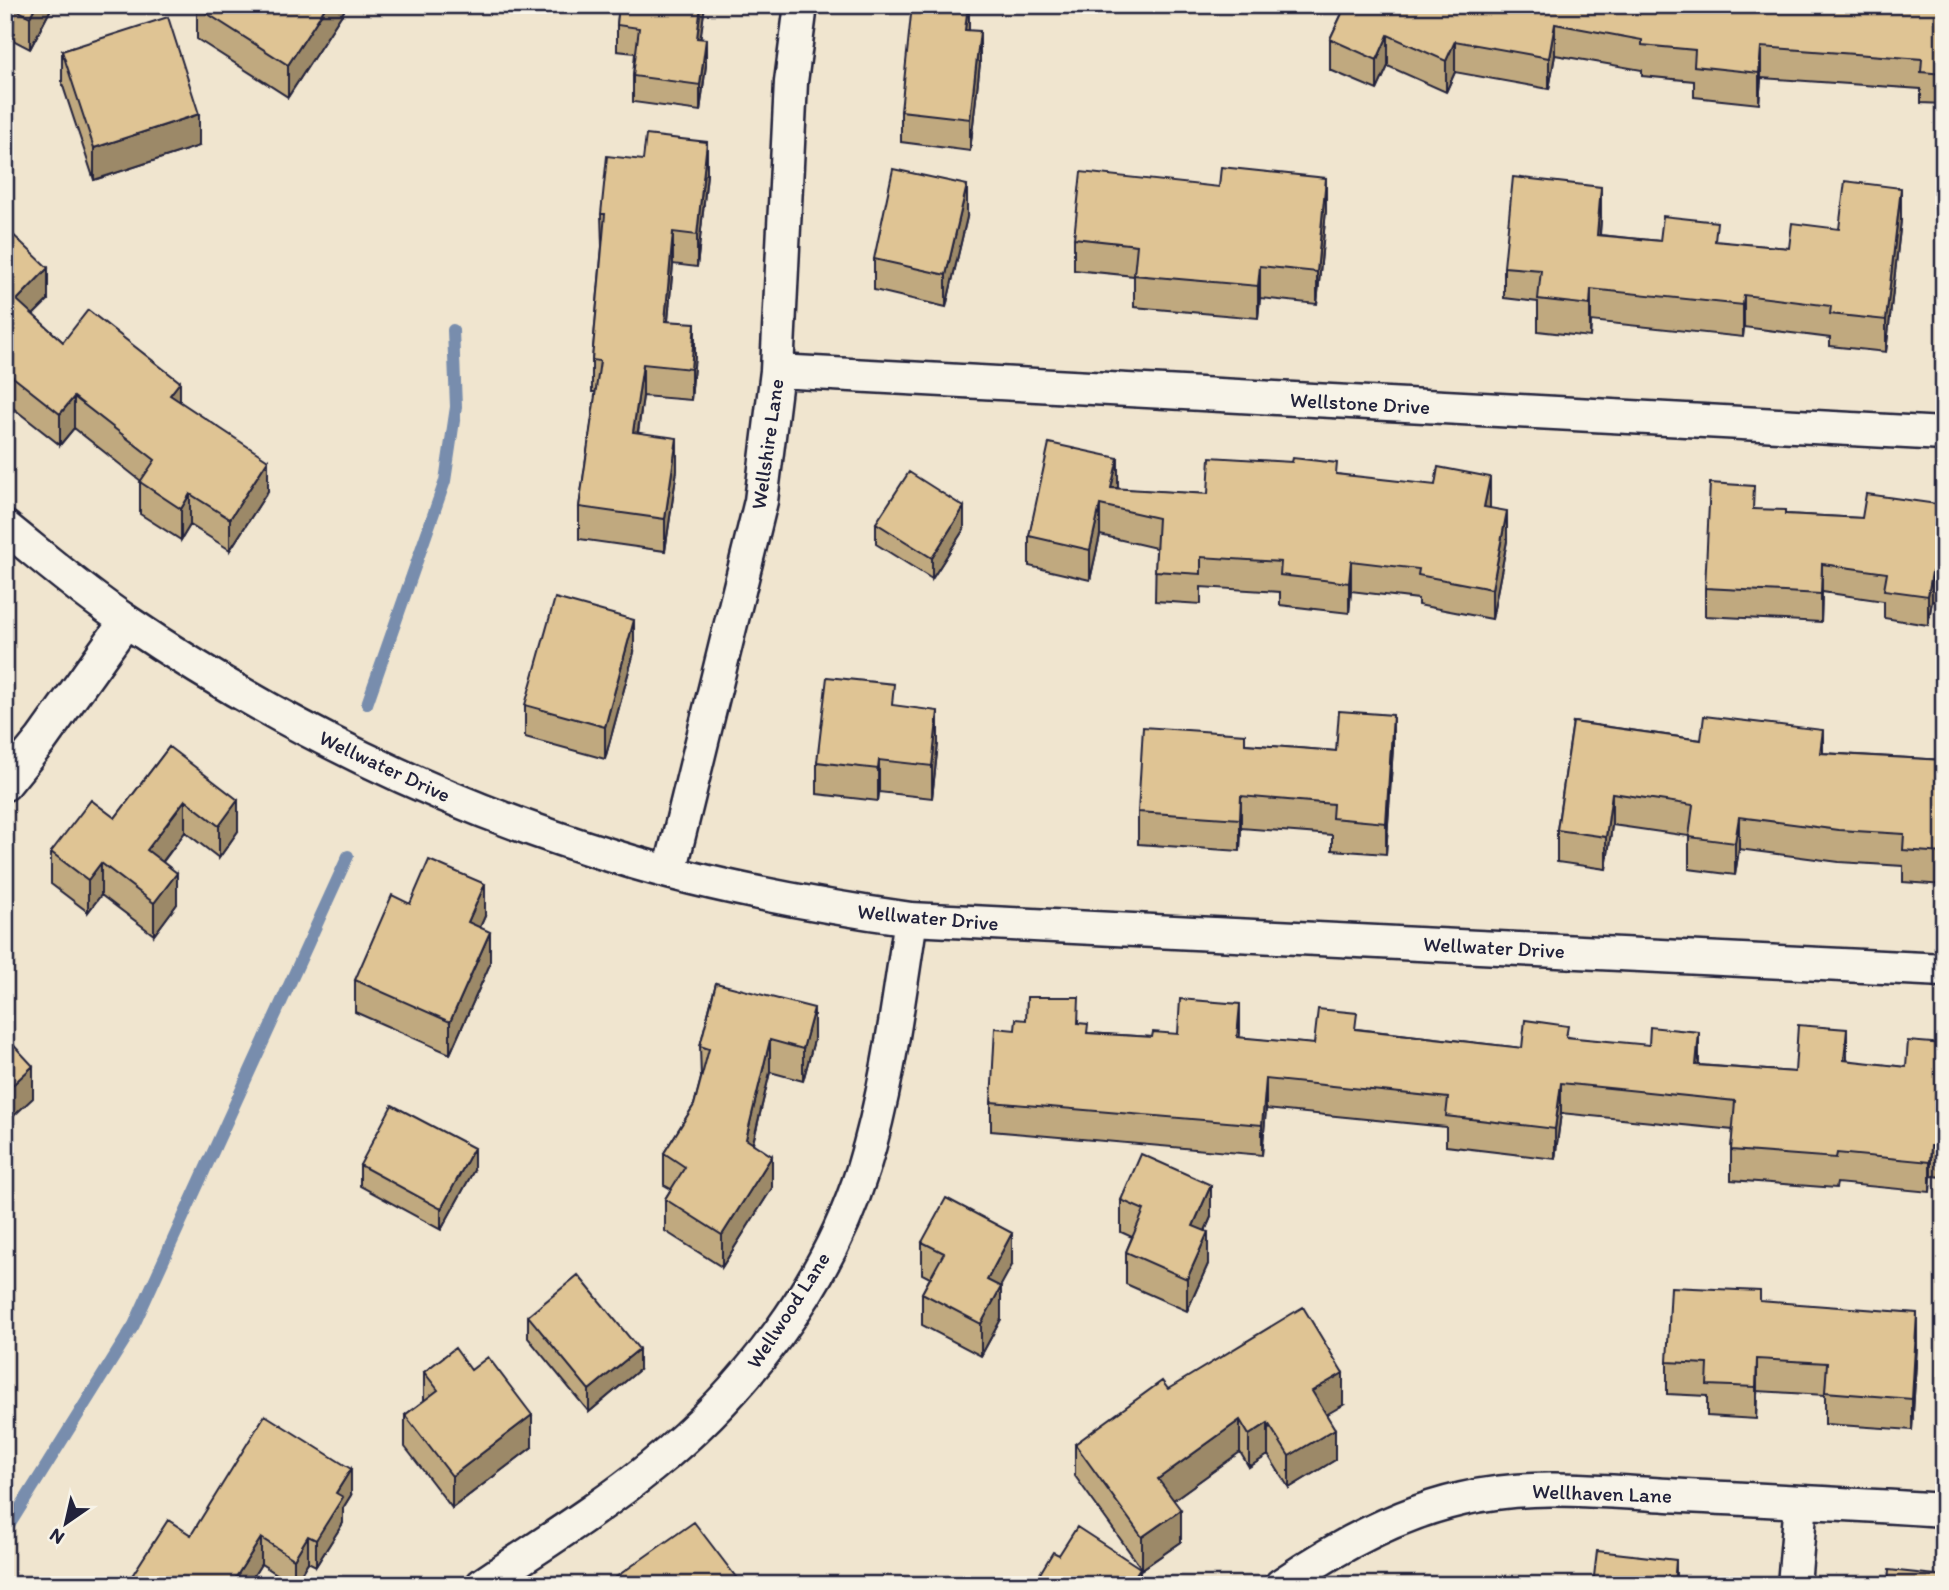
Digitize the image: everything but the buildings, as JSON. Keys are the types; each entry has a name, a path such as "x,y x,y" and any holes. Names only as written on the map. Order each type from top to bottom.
{"street":[{"name":"Wellshire Lane","path":"670,872 759,513 777,372 791,82 800,5"},
{"name":"Wellstone Drive","path":"777,372 1944,434"},
{"name":"Wellwater Drive","path":"5,527 126,621 238,691 330,742 410,779 567,842 670,872 778,898 911,919 1944,970"},
{"path":"5,784 41,740 126,621"},
{"name":"Wellwood Lane","path":"482,1585 634,1480 671,1450 712,1412 745,1376 796,1306 839,1227 863,1168 882,1093 911,919"},
{"name":"Wellhaven Lane","path":"1281,1585 1350,1541 1387,1524 1419,1511 1493,1493 1558,1489 1944,1510"},
{"path":"1794,1585 1801,1502"}],"waterway":[{"path":"367,704 445,481 456,407 453,330"},
{"path":"5,1532 134,1325 348,856"}]}
